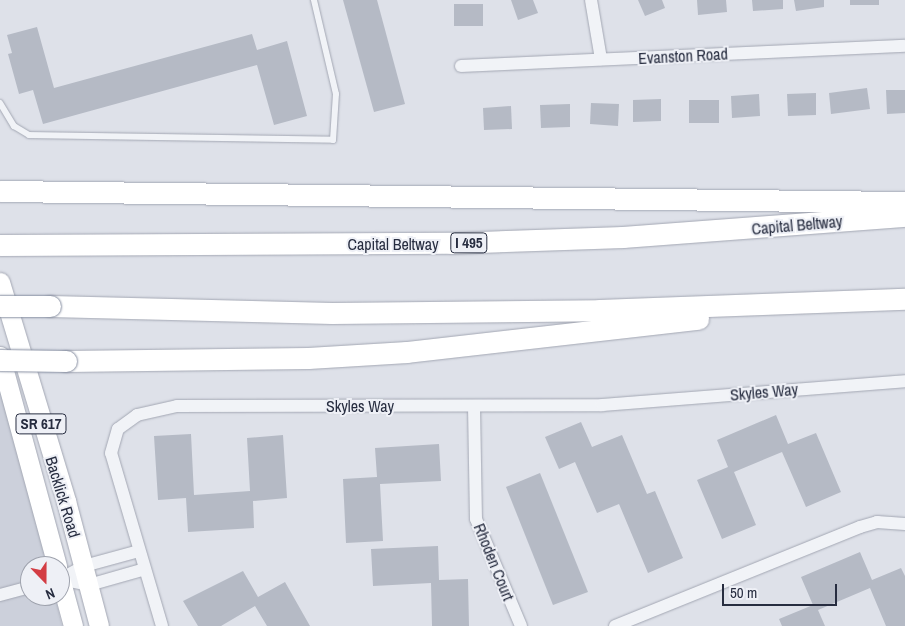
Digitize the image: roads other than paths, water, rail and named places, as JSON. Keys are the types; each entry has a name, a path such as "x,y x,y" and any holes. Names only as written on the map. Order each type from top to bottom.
{"highway":[{"path":"9,191 905,202"},
{"name":"Capital Beltway","path":"0,245 451,243 623,237 905,216"},
{"path":"0,360 308,358 407,352 905,299"},
{"path":"0,306 332,313 870,302"}],"main road":[{"name":"Backlick Road","path":"0,282 84,566 99,626"},
{"name":"Backlick Road","path":"0,356 54,556"},
{"path":"67,606 73,626"}],"street":[{"path":"591,0 601,60"},
{"name":"Evanston Road","path":"461,66 905,46"},
{"name":"Skyles Way","path":"139,551 111,453 118,429 137,415 177,406 602,405 905,381"},
{"name":"Rhoden Court","path":"474,406 476,519 521,626"},
{"path":"615,626 860,527 894,521 905,524"},
{"path":"70,574 84,566 139,551 162,626"},
{"path":"70,581 89,585 145,569"},
{"path":"0,595 20,590"}],"lane":[{"path":"0,103 14,126 29,135 333,140 336,94 314,0"}]}
